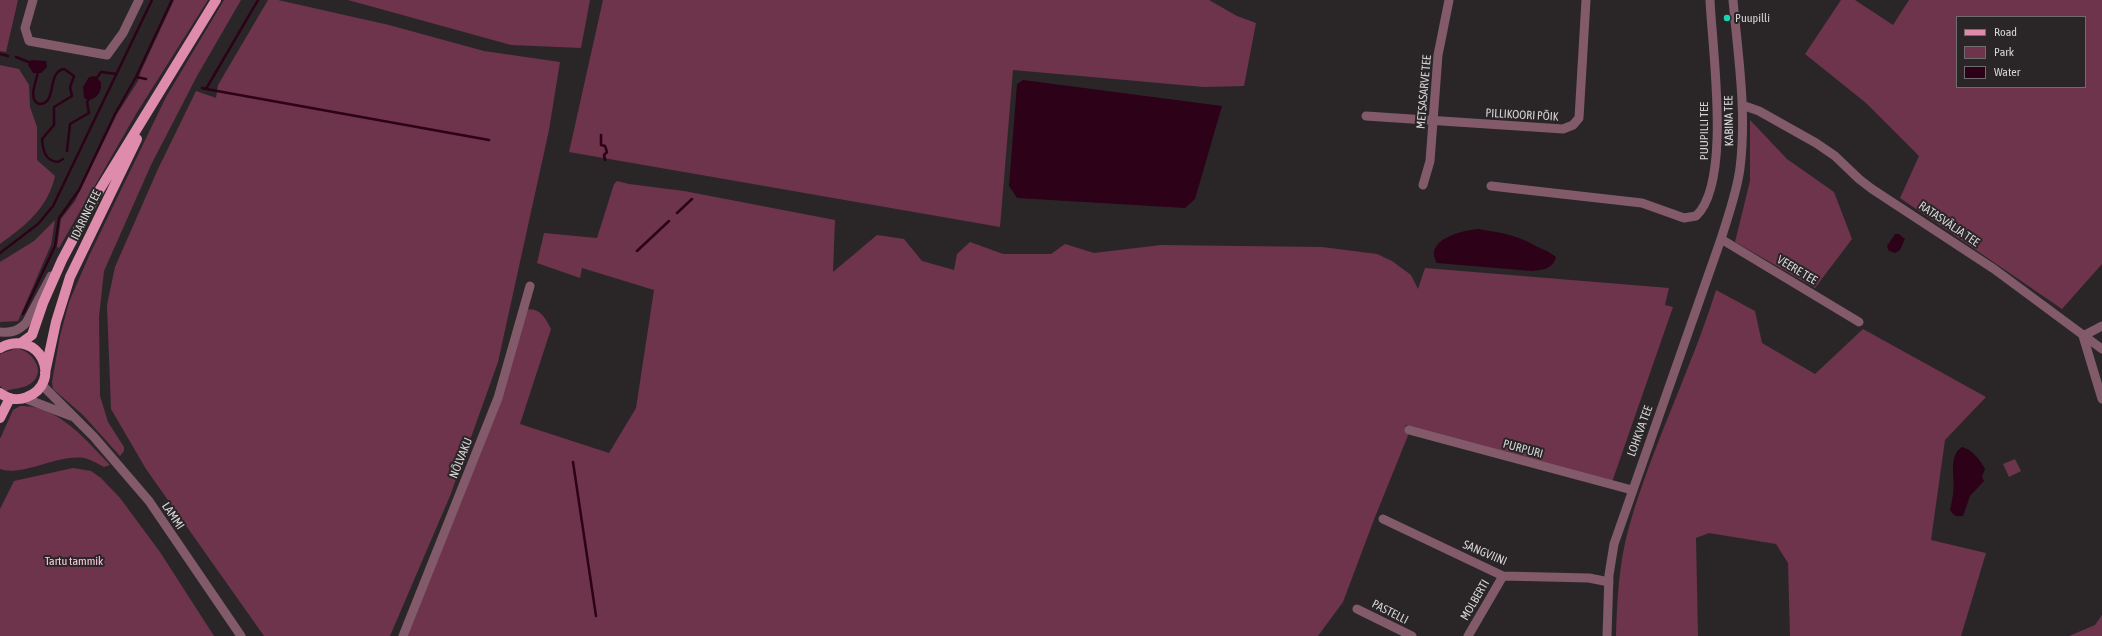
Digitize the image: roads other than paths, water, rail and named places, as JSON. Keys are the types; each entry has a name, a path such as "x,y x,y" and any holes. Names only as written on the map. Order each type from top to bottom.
{"main road":[{"name":"IDARINGTEE","path":"21,342 32,335 62,260 116,162 216,0"},
{"name":"IDARINGTEE","path":"42,385 46,373 56,322 70,276 169,76"},
{"path":"0,348 10,343 21,342 31,346 39,353 44,362 46,373"},
{"path":"0,393 10,398 24,398 31,396 42,385"},
{"path":"0,418 10,398"}],"street":[{"path":"33,0 25,28 29,41 107,55 123,33 139,0"},
{"name":"METSASARVE TEE","path":"1423,185 1430,161 1438,56 1449,0"},
{"name":"PILLIKOORI PÕIK","path":"1366,116 1433,122 1562,129 1573,125 1579,118 1586,0"},
{"name":"PUUPILLI TEE","path":"1491,186 1642,203 1684,218 1696,216 1702,208 1711,184 1717,146 1710,0"},
{"name":"KABINA TEE","path":"1721,239 1740,169 1742,105 1733,0"},
{"name":"RATASVÄLJA TEE","path":"1742,105 1759,111 1829,152 1859,179 1994,269 2102,349"},
{"name":"VEERE TEE","path":"1721,239 1859,322"},
{"name":"LOHKVA TEE","path":"1607,636 1609,582 1614,544 1721,239"},
{"path":"0,333 12,332 20,329 26,323 46,284 62,260"},
{"name":"NÕLVAKU","path":"403,636 498,398 530,286"},
{"path":"2102,326 2083,336 2102,399"},
{"path":"0,333 21,342"},
{"name":"LAMMI","path":"42,385 119,465 149,502 241,636"},
{"name":"LAMMI","path":"24,398 74,417"},
{"name":"PURPURI","path":"1409,430 1632,490"},
{"name":"SANGVIINI","path":"1383,519 1503,576 1589,578 1609,582"},
{"name":"MOLBERTI","path":"1468,636 1503,576"},
{"name":"PASTELLI","path":"1357,609 1412,636"}],"water":[{"path":"31,60 46,61 47,67 41,73 33,73 28,65"},
{"path":"95,76 101,82 101,88 97,96 89,100 84,98 83,87 89,77"},
{"path":"1023,80 1222,106 1195,199 1185,208 1017,198 1009,186 1017,84"},
{"path":"1479,229 1520,238 1553,255 1556,257 1555,261 1547,268 1532,271 1437,263 1434,255 1440,242 1447,237 1464,231"},
{"path":"1895,234 1899,234 1905,239 1900,250 1895,253 1889,251 1887,246"},
{"path":"1962,447 1972,452 1985,469 1982,477 1984,481 1970,496 1963,516 1955,516 1950,510 1954,489 1953,462 1957,451"}],"waterway":[{"path":"0,253 38,224 53,206 152,0"},
{"path":"23,314 55,246 59,218 79,190 115,114 136,77 172,0"},
{"path":"202,88 206,89 258,0"},
{"path":"0,54 8,56"},
{"path":"16,57 31,63"},
{"path":"38,71 33,94 35,102 39,104 45,103 48,99 51,94 53,81 59,71 64,69 74,76 70,87 72,96 54,107 54,125 42,139 44,151 50,160 58,162 63,159"},
{"path":"96,79 101,72 117,74"},
{"path":"136,77 146,79"},
{"path":"206,89 489,140"},
{"path":"67,151 70,124 89,113 87,102 89,99"},
{"path":"601,135 601,145 605,146 607,152 604,155 605,160"},
{"path":"677,213 692,199"},
{"path":"637,251 669,221"},
{"path":"573,462 596,616"}],"place":[{"name":"Puupilli","path":"1727,18"}],"park label":[{"name":"Tartu tammik","path":"74,561"}]}
